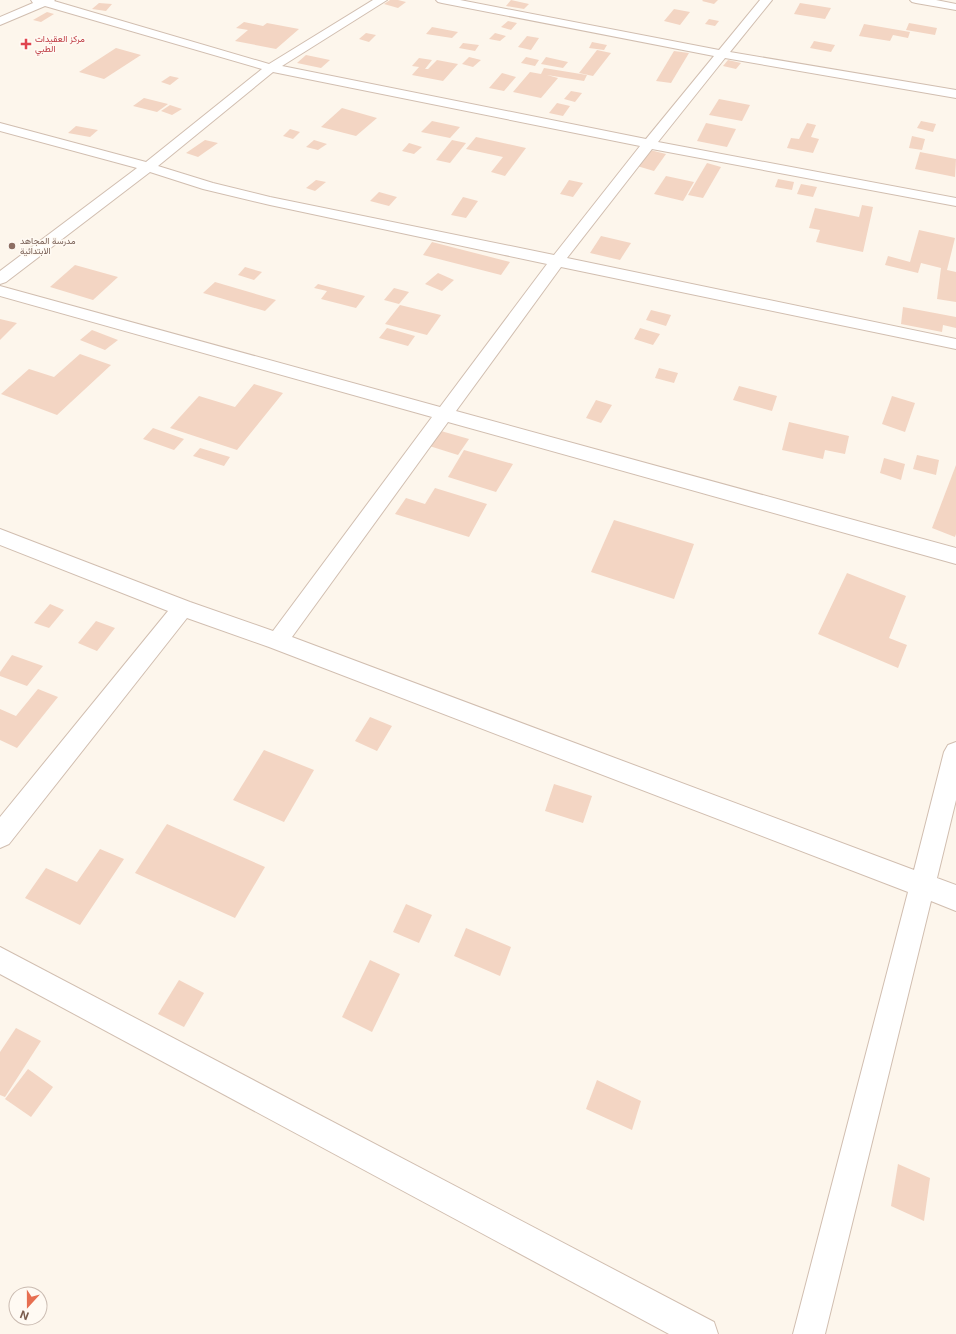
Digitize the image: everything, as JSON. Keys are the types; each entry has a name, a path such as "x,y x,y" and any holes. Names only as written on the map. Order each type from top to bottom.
{"street":[{"path":"0,279 148,168 272,68 381,0"},
{"path":"442,0 722,54 956,94"},
{"path":"277,641 558,260 649,144 766,0"},
{"path":"916,0 956,7"},
{"path":"0,21 43,1 272,68 649,144 956,202"},
{"path":"0,127 208,186 270,201 956,344"},
{"path":"0,291 445,413 956,556"},
{"path":"0,537 182,608 277,641 956,898"},
{"path":"0,836 182,608"},
{"path":"809,1334 956,752"},
{"path":"0,960 702,1334"}],"building":[{"path":"390,0 406,2 398,8 384,4"},
{"path":"511,0 529,4 524,9 506,6"},
{"path":"718,0 714,4 702,1"},
{"path":"99,3 112,4 106,11 92,9"},
{"path":"800,3 831,8 825,19 794,14"},
{"path":"674,9 690,12 680,25 664,21"},
{"path":"47,12 54,14 41,22 33,20"},
{"path":"709,19 719,21 715,26 705,24"},
{"path":"508,21 517,23 511,30 501,27"},
{"path":"244,22 263,26 267,23 299,29 276,49 235,41 248,30 236,28"},
{"path":"909,23 937,28 935,35 906,30"},
{"path":"864,24 910,32 908,38 893,35 890,41 859,36"},
{"path":"432,27 458,32 452,38 426,34"},
{"path":"366,33 376,35 369,42 359,39"},
{"path":"495,33 506,36 500,41 489,39"},
{"path":"527,36 539,38 531,50 518,47"},
{"path":"814,41 835,45 831,52 810,48"},
{"path":"592,42 607,45 604,50 589,48"},
{"path":"463,43 479,45 475,51 459,48"},
{"path":"116,48 141,55 104,79 79,72"},
{"path":"597,50 611,53 593,76 579,73"},
{"path":"674,51 689,53 671,83 656,81"},
{"path":"306,55 330,60 321,68 297,63"},
{"path":"469,57 481,60 473,67 462,64"},
{"path":"526,57 539,60 535,66 521,63"},
{"path":"546,57 568,62 563,68 541,64"},
{"path":"419,58 432,60 425,69 428,69 437,60 458,64 443,81 412,75 419,67 412,66"},
{"path":"728,60 741,63 736,69 723,66"},
{"path":"544,68 587,75 584,81 547,75 558,78 541,98 513,92 530,72 541,74"},
{"path":"502,73 516,77 504,91 489,88"},
{"path":"170,76 179,78 170,85 161,82"},
{"path":"571,91 582,93 575,102 564,99"},
{"path":"144,98 168,104 157,112 133,106"},
{"path":"719,99 750,105 742,121 709,115"},
{"path":"557,103 570,106 563,116 549,113"},
{"path":"170,105 182,109 172,115 161,111"},
{"path":"342,108 377,118 356,136 321,127"},
{"path":"432,121 460,127 450,138 421,132"},
{"path":"921,121 936,124 933,132 917,128"},
{"path":"706,123 736,129 727,147 697,141"},
{"path":"807,123 816,125 811,137 819,139 813,153 787,148 791,138 799,139"},
{"path":"76,126 98,130 90,137 68,133"},
{"path":"290,129 300,132 293,139 283,136"},
{"path":"912,136 925,139 922,150 909,148"},
{"path":"476,137 526,148 505,176 491,172 503,157 466,149"},
{"path":"205,140 218,143 198,157 186,153"},
{"path":"314,140 327,144 318,150 306,147"},
{"path":"452,140 466,143 450,163 436,160"},
{"path":"409,143 422,147 414,154 402,151"},
{"path":"650,150 666,154 654,171 637,166"},
{"path":"920,152 956,159 955,177 915,169"},
{"path":"707,163 721,167 703,198 688,195"},
{"path":"666,176 694,182 683,201 654,194"},
{"path":"778,179 794,182 792,190 775,187"},
{"path":"316,180 326,182 315,191 306,188"},
{"path":"569,180 583,183 573,197 560,194"},
{"path":"801,184 817,187 813,197 797,194"},
{"path":"379,192 397,197 389,206 370,201"},
{"path":"463,197 478,201 466,218 451,215"},
{"path":"862,205 873,207 863,252 816,242 820,230 809,228 815,208 859,217"},
{"path":"919,230 955,238 947,270 956,272 956,302 937,299 941,268 921,263 918,273 885,265 888,256 910,262"},
{"path":"601,236 631,243 620,260 590,253"},
{"path":"432,242 510,262 501,275 423,255"},
{"path":"75,265 118,277 93,300 50,287"},
{"path":"245,267 262,272 254,280 238,275"},
{"path":"438,273 454,280 442,291 425,284"},
{"path":"215,282 276,300 265,311 203,293"},
{"path":"318,284 365,296 356,308 321,299 327,291 314,288"},
{"path":"394,288 409,292 399,304 384,300"},
{"path":"400,305 441,315 427,335 385,324"},
{"path":"903,307 956,317 956,328 943,325 942,332 901,324"},
{"path":"651,310 671,315 666,326 646,320"},
{"path":"0,319 17,323 0,340"},
{"path":"387,328 415,336 408,346 379,338"},
{"path":"640,328 660,334 653,345 634,339"},
{"path":"92,330 118,340 105,350 80,340"},
{"path":"80,354 111,365 57,415 1,394 29,369 54,377"},
{"path":"659,368 678,373 674,383 655,378"},
{"path":"254,384 283,393 237,450 170,428 199,396 235,407"},
{"path":"739,386 777,396 772,411 733,400"},
{"path":"892,396 915,403 905,432 882,424"},
{"path":"596,400 612,405 601,423 586,418"},
{"path":"789,422 849,436 845,454 825,450 823,459 782,450"},
{"path":"153,428 184,439 174,450 143,439"},
{"path":"434,429 469,439 458,455 423,444"},
{"path":"200,448 230,457 224,466 193,456"},
{"path":"464,450 513,464 496,492 448,477"},
{"path":"917,455 939,460 936,475 913,469"},
{"path":"884,458 905,464 901,480 880,473"},
{"path":"956,465 956,534 955,537 932,528"},
{"path":"435,488 487,504 469,537 395,514 406,498 425,504"},
{"path":"614,520 694,544 674,599 591,572"},
{"path":"847,573 906,596 889,638 907,645 898,668 818,634"},
{"path":"50,604 64,610 49,628 34,623"},
{"path":"96,621 115,628 97,651 78,643"},
{"path":"12,655 43,666 27,686 0,676 0,672"},
{"path":"38,689 58,697 17,748 0,740 0,709 16,716"},
{"path":"370,717 392,726 377,751 355,741"},
{"path":"264,750 314,770 284,822 233,800"},
{"path":"554,784 592,796 583,823 545,811"},
{"path":"167,824 265,867 235,918 135,873"},
{"path":"100,849 124,859 80,925 25,898 46,868 77,882"},
{"path":"406,904 432,915 419,943 393,932"},
{"path":"466,928 511,947 500,976 454,956"},
{"path":"370,960 400,974 372,1032 342,1017"},
{"path":"179,980 204,993 184,1027 158,1014"},
{"path":"16,1028 41,1041 5,1097 0,1095 0,1052"},
{"path":"28,1069 53,1087 31,1117 5,1099"},
{"path":"597,1080 641,1101 632,1130 586,1109"},
{"path":"898,1164 930,1178 924,1221 891,1206"}],"place":[{"name":"مركز العقيدات الطبي","path":"26,44"},
{"name":"مدرسة المجاهد الابتدائية","path":"12,246"}]}
